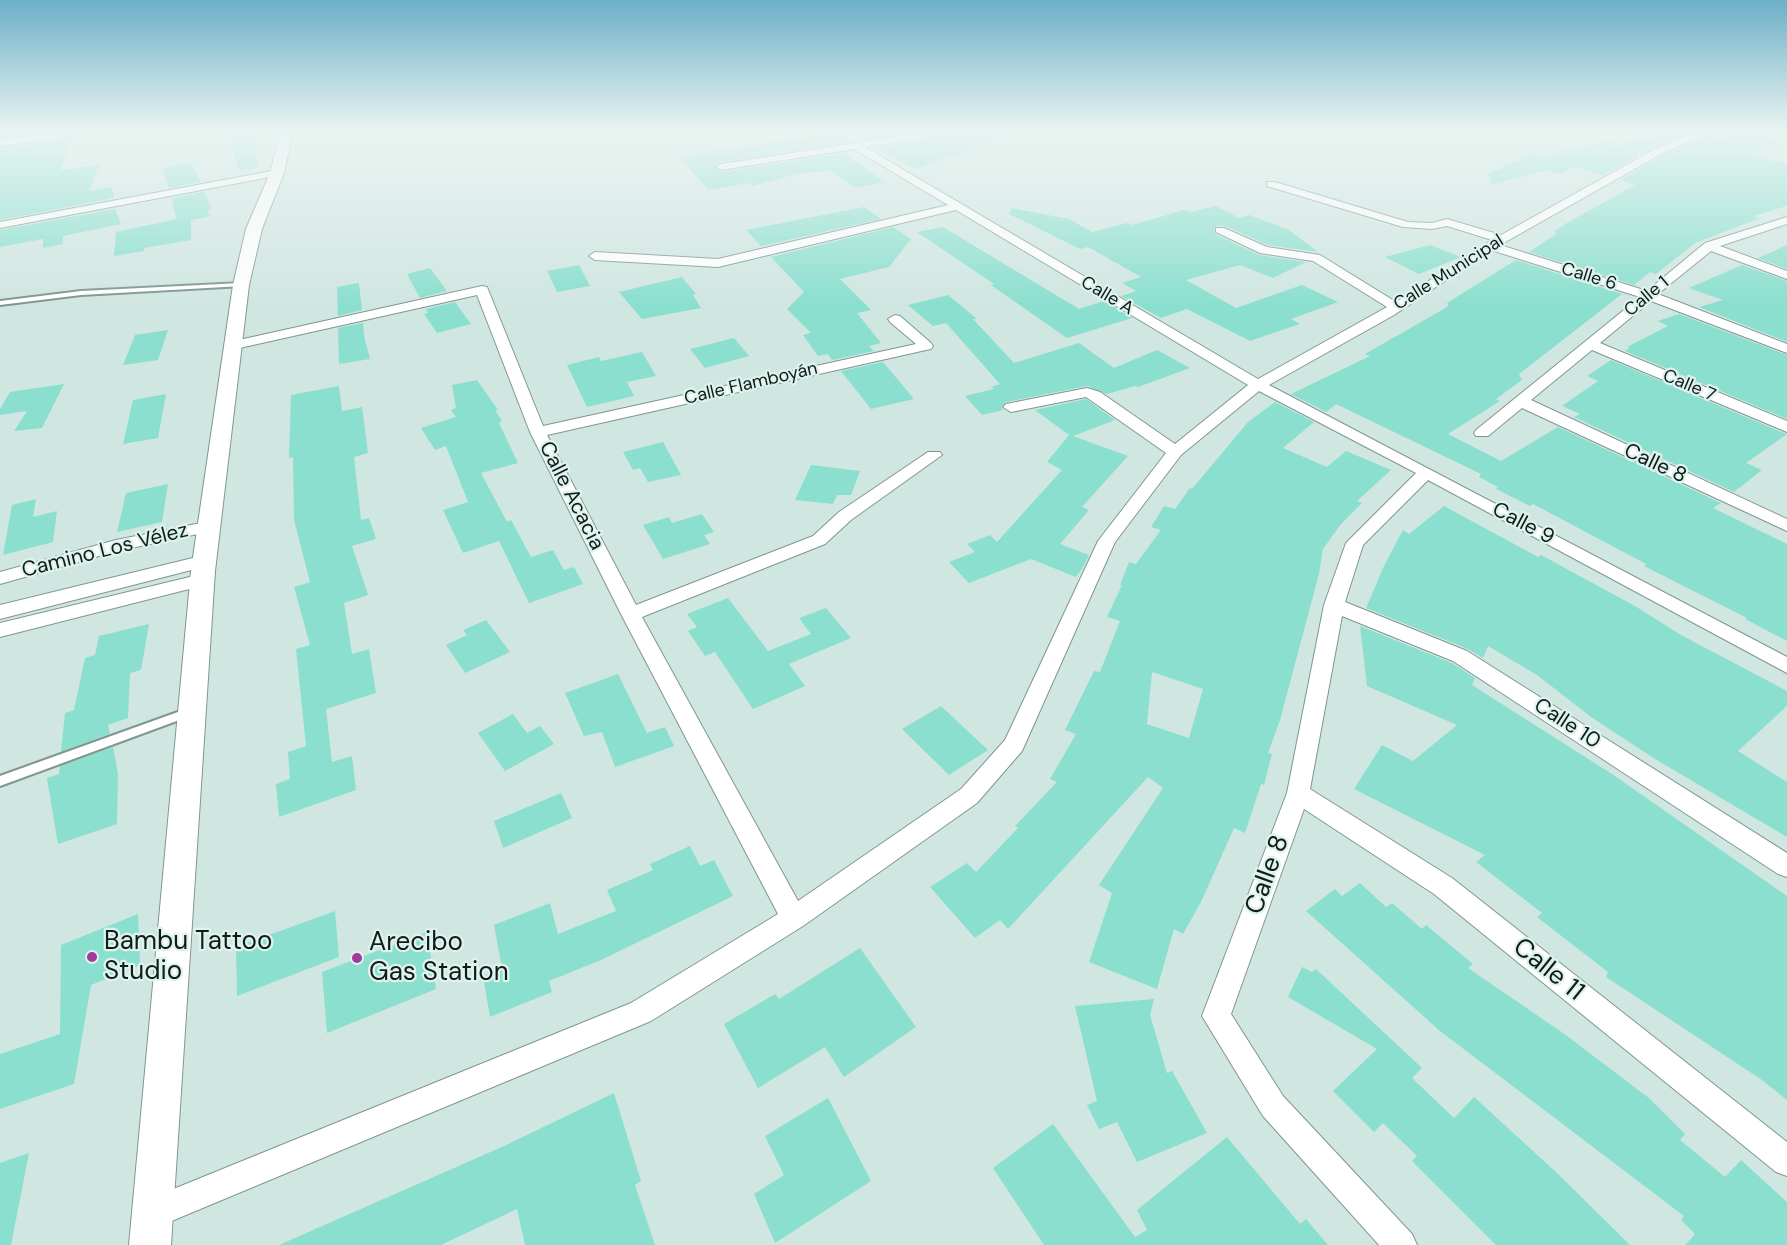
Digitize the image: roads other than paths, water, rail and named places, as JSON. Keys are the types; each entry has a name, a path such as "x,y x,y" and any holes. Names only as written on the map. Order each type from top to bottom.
{"street":[{"path":"0,225 191,189"},
{"path":"150,1245 150,1214 204,571 242,285 254,229 270,189"},
{"name":"Calle A","path":"927,189 1258,385"},
{"path":"1288,189 1407,225 1432,226 1447,222 1502,239"},
{"name":"Calle Municipal","path":"150,1214 641,1012 794,918 969,796 1014,745 1107,542 1175,452 1258,385 1396,307 1490,246 1591,189"},
{"path":"595,256 718,263 956,207"},
{"name":"Calle 1","path":"1482,433 1709,246 1787,220"},
{"path":"1220,230 1264,250 1316,258 1396,307"},
{"name":"Calle 6","path":"1490,246 1648,295 1787,349"},
{"path":"1709,246 1787,275"},
{"name":"Calle Acacia","path":"235,345 482,290 538,432 794,918"},
{"name":"Calle Flamboyán","path":"538,432 926,346 895,319"},
{"name":"Calle 7","path":"1590,344 1787,427"},
{"name":"Calle 9","path":"1258,385 1426,472 1787,666"},
{"path":"1011,407 1087,393 1095,395 1175,452"},
{"name":"Calle 8","path":"1522,402 1787,526"},
{"path":"632,614 819,540 845,516 934,455"},
{"name":"Calle 8","path":"1401,1245 1273,1106 1216,1016 1298,793 1334,605 1355,543 1426,472"},
{"name":"Camino Los Vélez","path":"0,578 116,546 211,526"},
{"path":"0,612 204,571"},
{"path":"0,630 204,571"},
{"name":"Calle 10","path":"1334,605 1460,656 1787,866"},
{"name":"Calle 11","path":"1298,793 1443,886 1787,1161"}],"lane":[{"path":"0,303 81,293 242,285"},
{"path":"0,781 192,711"}],"place":[{"name":"Bambu Tattoo Studio","path":"92,957"},
{"name":"Arecibo Gas Station","path":"357,958"}]}
